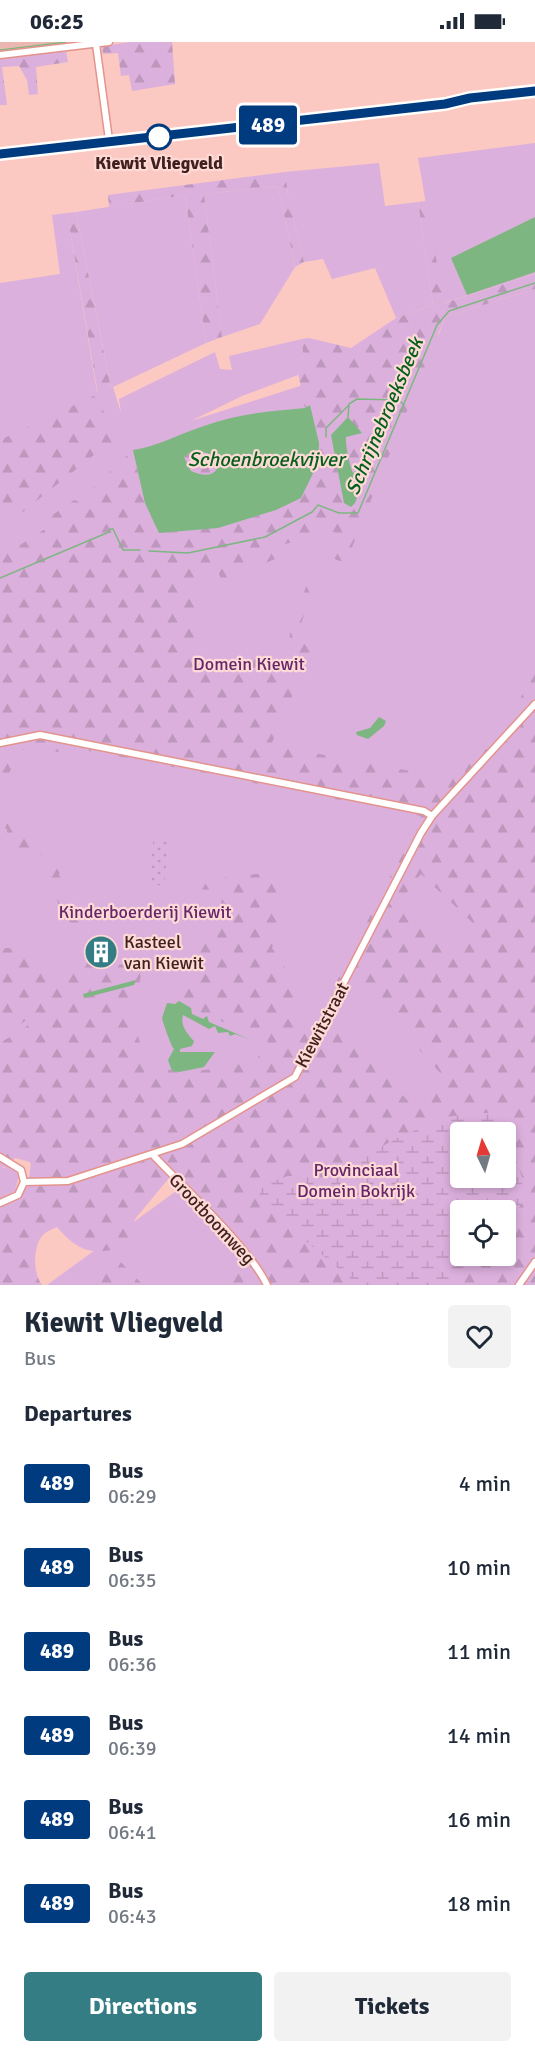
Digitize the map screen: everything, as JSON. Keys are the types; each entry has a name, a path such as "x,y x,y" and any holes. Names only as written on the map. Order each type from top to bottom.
{"street":[{"path":"0,55 109,42"},
{"path":"96,44 109,140"},
{"path":"0,154 445,104 470,98 535,91"},
{"name":"Kiewitstraat","path":"24,1182 68,1181 153,1155 199,1136 295,1077 432,816 535,704"},
{"path":"0,743 40,735 424,811 432,816"},
{"name":"Grootboomweg","path":"153,1155 236,1243 262,1273 267,1285"},
{"path":"0,1157 21,1170 24,1182 18,1195 0,1203"},
{"path":"519,1285 535,1262"}],"shaded area":[{"path":"0,42 63,42 0,49"}],"green space":[{"path":"131,42 172,42 175,84 132,91 129,75 121,76 118,53 103,54 102,46"},
{"path":"66,51 68,62 36,67 38,94 29,95 27,80 19,66 2,67 7,105 0,105 0,59"},
{"path":"535,143 535,274 443,303 418,158"},
{"path":"379,163 385,206 418,202 433,305 396,318 375,268 332,279 323,259 304,262 293,216 298,193 288,194 285,172"},
{"path":"285,172 288,194 298,192 301,215 293,216 304,262 295,267 278,186 204,194 222,337 206,343 185,195 109,207 108,195"},
{"path":"278,186 295,267 260,324 222,337 204,194"},
{"name":"Domein Kiewit","path":"185,195 206,343 113,387 121,413 119,399 215,352 220,369 232,370 229,356 302,339 303,357 298,368 298,375 242,396 191,421 312,382 439,334 445,317 535,289 535,1285 47,1285 267,1125 115,1175 31,1163 0,1146 0,283 60,274 52,215 67,213 97,392 111,387 76,212"},
{"path":"426,201 444,303 535,274 535,289 445,317 346,562 336,560 331,554 335,532 310,538 319,567 296,640 313,648 271,745 453,779 515,710 535,667 535,1285 442,1285 472,1266 516,1266 516,1213 523,1200 522,1177 516,1161 516,1122 501,1122 497,1112 446,1117 395,1139 328,1179 288,1176 290,1229 358,1285 217,1285 239,1265 215,1234 223,1227 202,1204 195,1205 169,1178 135,1219 126,1246 105,1251 88,1250 73,1242 57,1227 44,1234 37,1245 35,1260 37,1274 42,1285 0,1285 0,1198 28,1186 31,1162 15,1158 7,1168 0,1166 0,1043 27,1026 40,1011 0,1038 0,953 5,948 21,950 34,956 53,980 79,962 91,958 142,969 133,1020 144,1055 155,1066 183,1073 256,1060 268,1041 174,1001 180,981 194,982 196,967 193,967 201,935 217,937 223,890 176,889 176,869 185,867 184,882 275,872 280,930 272,948 290,976 298,1020 312,1030 421,816 92,751 66,753 28,748 17,753 0,798 0,558 48,527 51,516 74,500 84,503 93,499 92,489 133,450 145,503 159,533 232,523 265,513 301,498 319,443 313,406 305,408 297,368 303,357 302,339 309,338 351,348 396,318 433,305 418,202","holes":["331,435 355,436 346,437 353,473 363,464 367,469 344,503","302,540 311,561 310,576 290,630 289,659 198,655 197,567 214,562 222,581 275,559 272,547","421,874 477,927 454,958 400,901","349,971 442,1075 407,1100 328,1014"]},
{"path":"76,212 111,388 98,394 67,213"},
{"path":"98,394 115,447 109,443 0,530 0,440"},
{"path":"197,451 214,456 219,464 214,473 200,475 187,466 184,456"},
{"path":"0,805 22,821 57,863 61,870 59,875 85,923 76,929 60,910 57,899 46,902 45,895 50,885 45,874 49,861 35,850 8,848 7,829 0,826"},
{"path":"153,841 168,842 164,885 150,886"},
{"name":"Provinciaal Domein Bokrijk","path":"498,1112 502,1122 450,1122 450,1188 516,1188 516,1160 522,1177 523,1200 516,1213 516,1200 450,1200 450,1266 472,1266 442,1285 358,1285 258,1201 262,1185 288,1176 328,1178 395,1139 446,1117"},
{"path":"0,1166 4,1168 9,1166 19,1175 15,1191 0,1198"},
{"path":"114,1255 143,1285 81,1285 93,1277"}],"water":[{"path":"535,217 535,272 467,295 451,258"},
{"name":"Schoenbroekvijver","path":"310,405 319,443 318,463 301,498 276,510 218,528 159,533 145,503 133,450 152,446 216,422 266,412 305,408","holes":["195,451 214,457 219,464 215,472 204,475 191,471 184,457"]},
{"path":"348,417 362,433 346,437 353,473 364,464 367,469 355,503 351,507 344,503 331,435"},
{"path":"379,717 386,721 384,726 368,739 357,735 356,732 370,728"},
{"path":"136,980 134,985 84,998 83,994"},
{"path":"179,1001 191,1008 192,1014 203,1019 207,1016 209,1022 251,1040 235,1034 230,1036 228,1032 218,1033 215,1026 209,1029 183,1015 183,1026 194,1041 192,1046 180,1049 180,1052 215,1052 204,1067 179,1072 172,1071 168,1060 174,1049 162,1018 167,1003 175,1004"}],"waterway":[{"path":"0,50 66,42"},
{"name":"Schrijnebroeksbeek","path":"149,551 188,553 265,537 312,512 318,505 339,513 358,513 437,325 449,311 535,283"},
{"path":"348,417 349,404 357,399 399,400 403,404"},
{"path":"326,437 326,428 349,405"},
{"name":"Schrijnebroeksbeek","path":"0,578 109,532 110,529 113,529 123,550 140,550"}],"bus line":[{"name":"489","path":"0,154 126,138 152,138 451,104 470,98 535,91"}],"place":[{"name":"Kiewit Vliegveld","path":"159,137"},
{"name":"Kasteel van Kiewit","path":"101,952"}],"park label":[{"name":"Kinderboerderij Kiewit","path":"145,912"}]}
